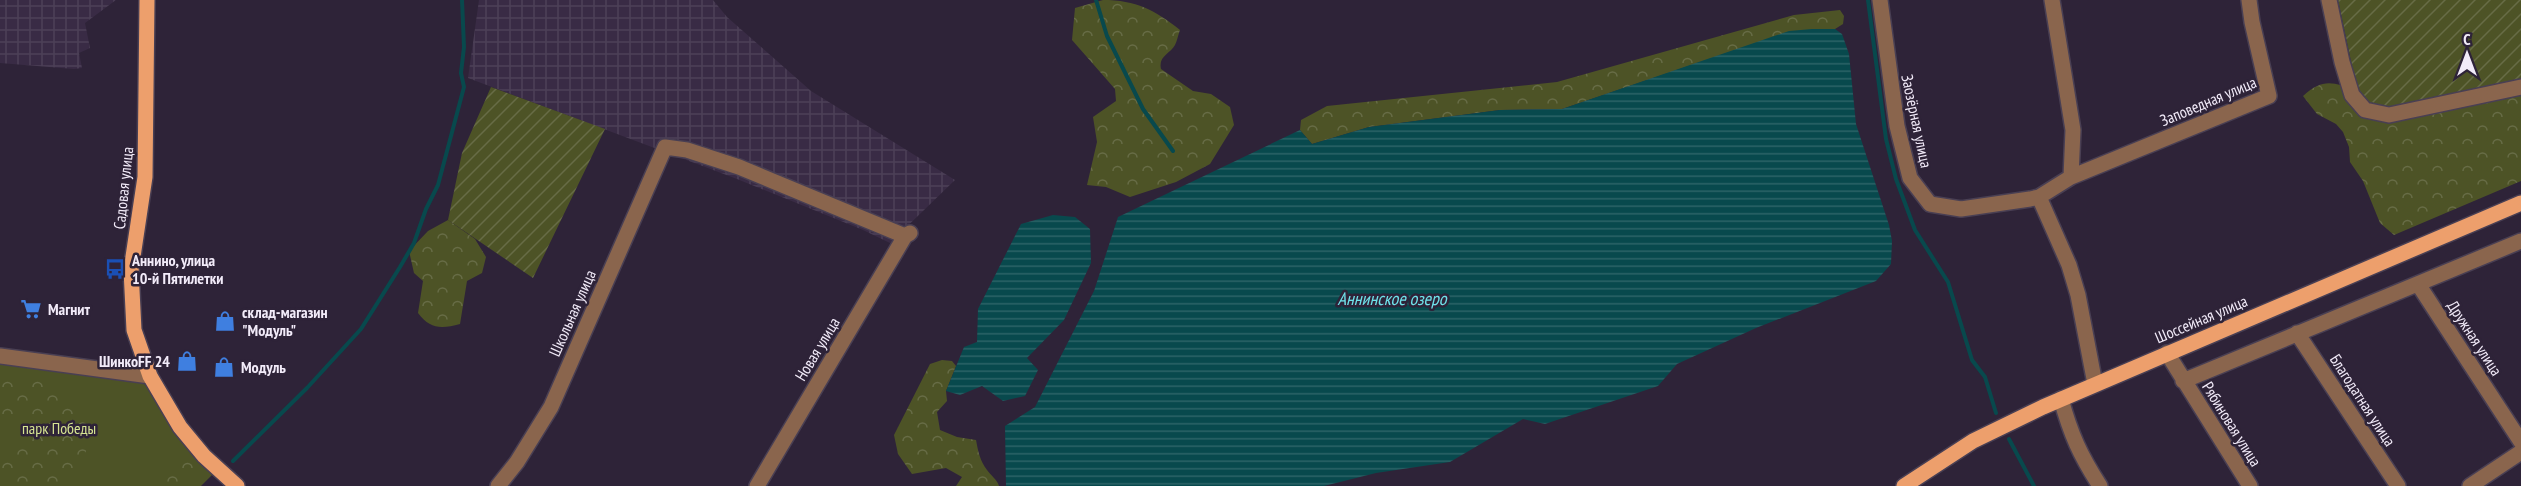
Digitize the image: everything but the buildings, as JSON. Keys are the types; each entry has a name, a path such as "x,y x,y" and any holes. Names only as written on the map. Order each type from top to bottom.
{"main road":[{"name":"Садовая улица","path":"147,0 145,177 131,270 134,330 150,376 180,427 204,456 237,486"},
{"name":"Шоссейная улица","path":"1904,486 1973,441 2061,399 2521,203"}],"street":[{"name":"Заозёрная улица","path":"1880,0 1897,126 1910,178 1930,204 1961,209 2039,197"},
{"path":"2052,0 2073,130 2071,177 2039,197 2068,265 2078,295 2095,384"},
{"name":"Заповедная улица","path":"2071,177 2270,96 2249,0"},
{"path":"2329,0 2342,62 2352,95 2365,110 2389,115 2521,87"},
{"name":"Школьная улица","path":"498,486 517,462 551,407 665,147 687,150 739,167 908,235"},
{"name":"Новая улица","path":"757,486 908,235"},
{"path":"2183,381 2521,241"},
{"name":"Дружная улица","path":"2418,284 2521,442"},
{"name":"Благодатная улица","path":"2297,333 2398,486"},
{"name":"Рябиновая улица","path":"2167,353 2250,486"},
{"path":"0,356 150,376"},
{"path":"2061,399 2070,433 2078,452 2100,486"},
{"path":"2470,486 2521,452"}],"shaded area":[{"path":"0,0 116,0 85,23 90,48 79,53 82,68 74,69 0,63"},
{"path":"479,0 713,0 727,17 811,91 955,180 890,243 737,179 468,78"}],"green space":[{"path":"1103,0 1135,4 1162,17 1180,30 1175,45 1161,61 1161,69 1193,91 1211,94 1230,107 1234,125 1210,164 1176,182 1130,197 1106,187 1087,185 1097,142 1093,117 1116,101 1115,89 1072,40 1075,8"},
{"path":"2338,0 2521,0 2521,81 2380,108 2357,90"},
{"path":"1840,10 1844,16 1843,24 1835,29 1789,32 1562,109 1500,110 1369,127 1312,144 1300,130 1301,120 1327,106 1557,82 1794,15"},
{"path":"2521,81 2521,181 2394,235 2380,223 2363,181 2350,162 2349,147 2343,132 2336,124 2317,114 2303,96 2316,86 2328,83 2357,90"},
{"path":"491,87 605,129 533,278 448,220 462,153"},
{"path":"448,220 475,239 486,257 482,273 467,281 460,324 442,327 432,325 418,313 423,281 414,273 409,251 428,231"},
{"path":"942,360 952,361 956,366 946,391 947,401 937,412 940,430 957,437 976,440 983,463 999,486 956,486 962,477 946,468 912,474 898,454 894,435 930,364"},
{"name":"парк Победы","path":"0,361 147,380 214,473 201,486 0,486"},
{"path":"0,373 57,384 88,416 85,468 64,486 0,486 0,452 18,448 33,427 34,418 0,418"},
{"path":"182,458 193,463 194,486 155,486 166,470"}],"water":[{"name":"Аннинское озеро","path":"1835,29 1842,34 1849,54 1856,124 1889,225 1892,241 1891,264 1876,281 1756,328 1677,364 1658,386 1545,424 1523,419 1450,462 1376,473 1324,486 1006,486 1005,426 1035,407 1094,291 1118,217 1300,130 1312,144 1369,127 1500,110 1562,109 1789,31"},
{"path":"1053,215 1075,217 1090,229 1091,263 1064,320 1027,358 1038,370 1025,396 1003,401 982,386 960,395 946,391 964,347 977,342 978,309 1021,224"}],"waterway":[{"path":"233,461 307,388 361,329 414,243 426,209 438,185 464,87 461,73 464,47 462,0"},
{"path":"1096,0 1107,36 1143,109 1173,151"},
{"path":"1868,0 1886,139 1896,179 1915,230 1948,282 1972,360 1985,377 1996,413"},
{"path":"2009,439 2034,486"}],"place":[{"name":"Аннино, улица 10-й Пятилетки","path":"115,269"},
{"name":"Магнит","path":"31,309"},
{"name":"склад-магазин \"Модуль\"","path":"225,321"},
{"name":"ШинкоFF 24","path":"187,361"},
{"name":"Модуль","path":"224,367"}]}
